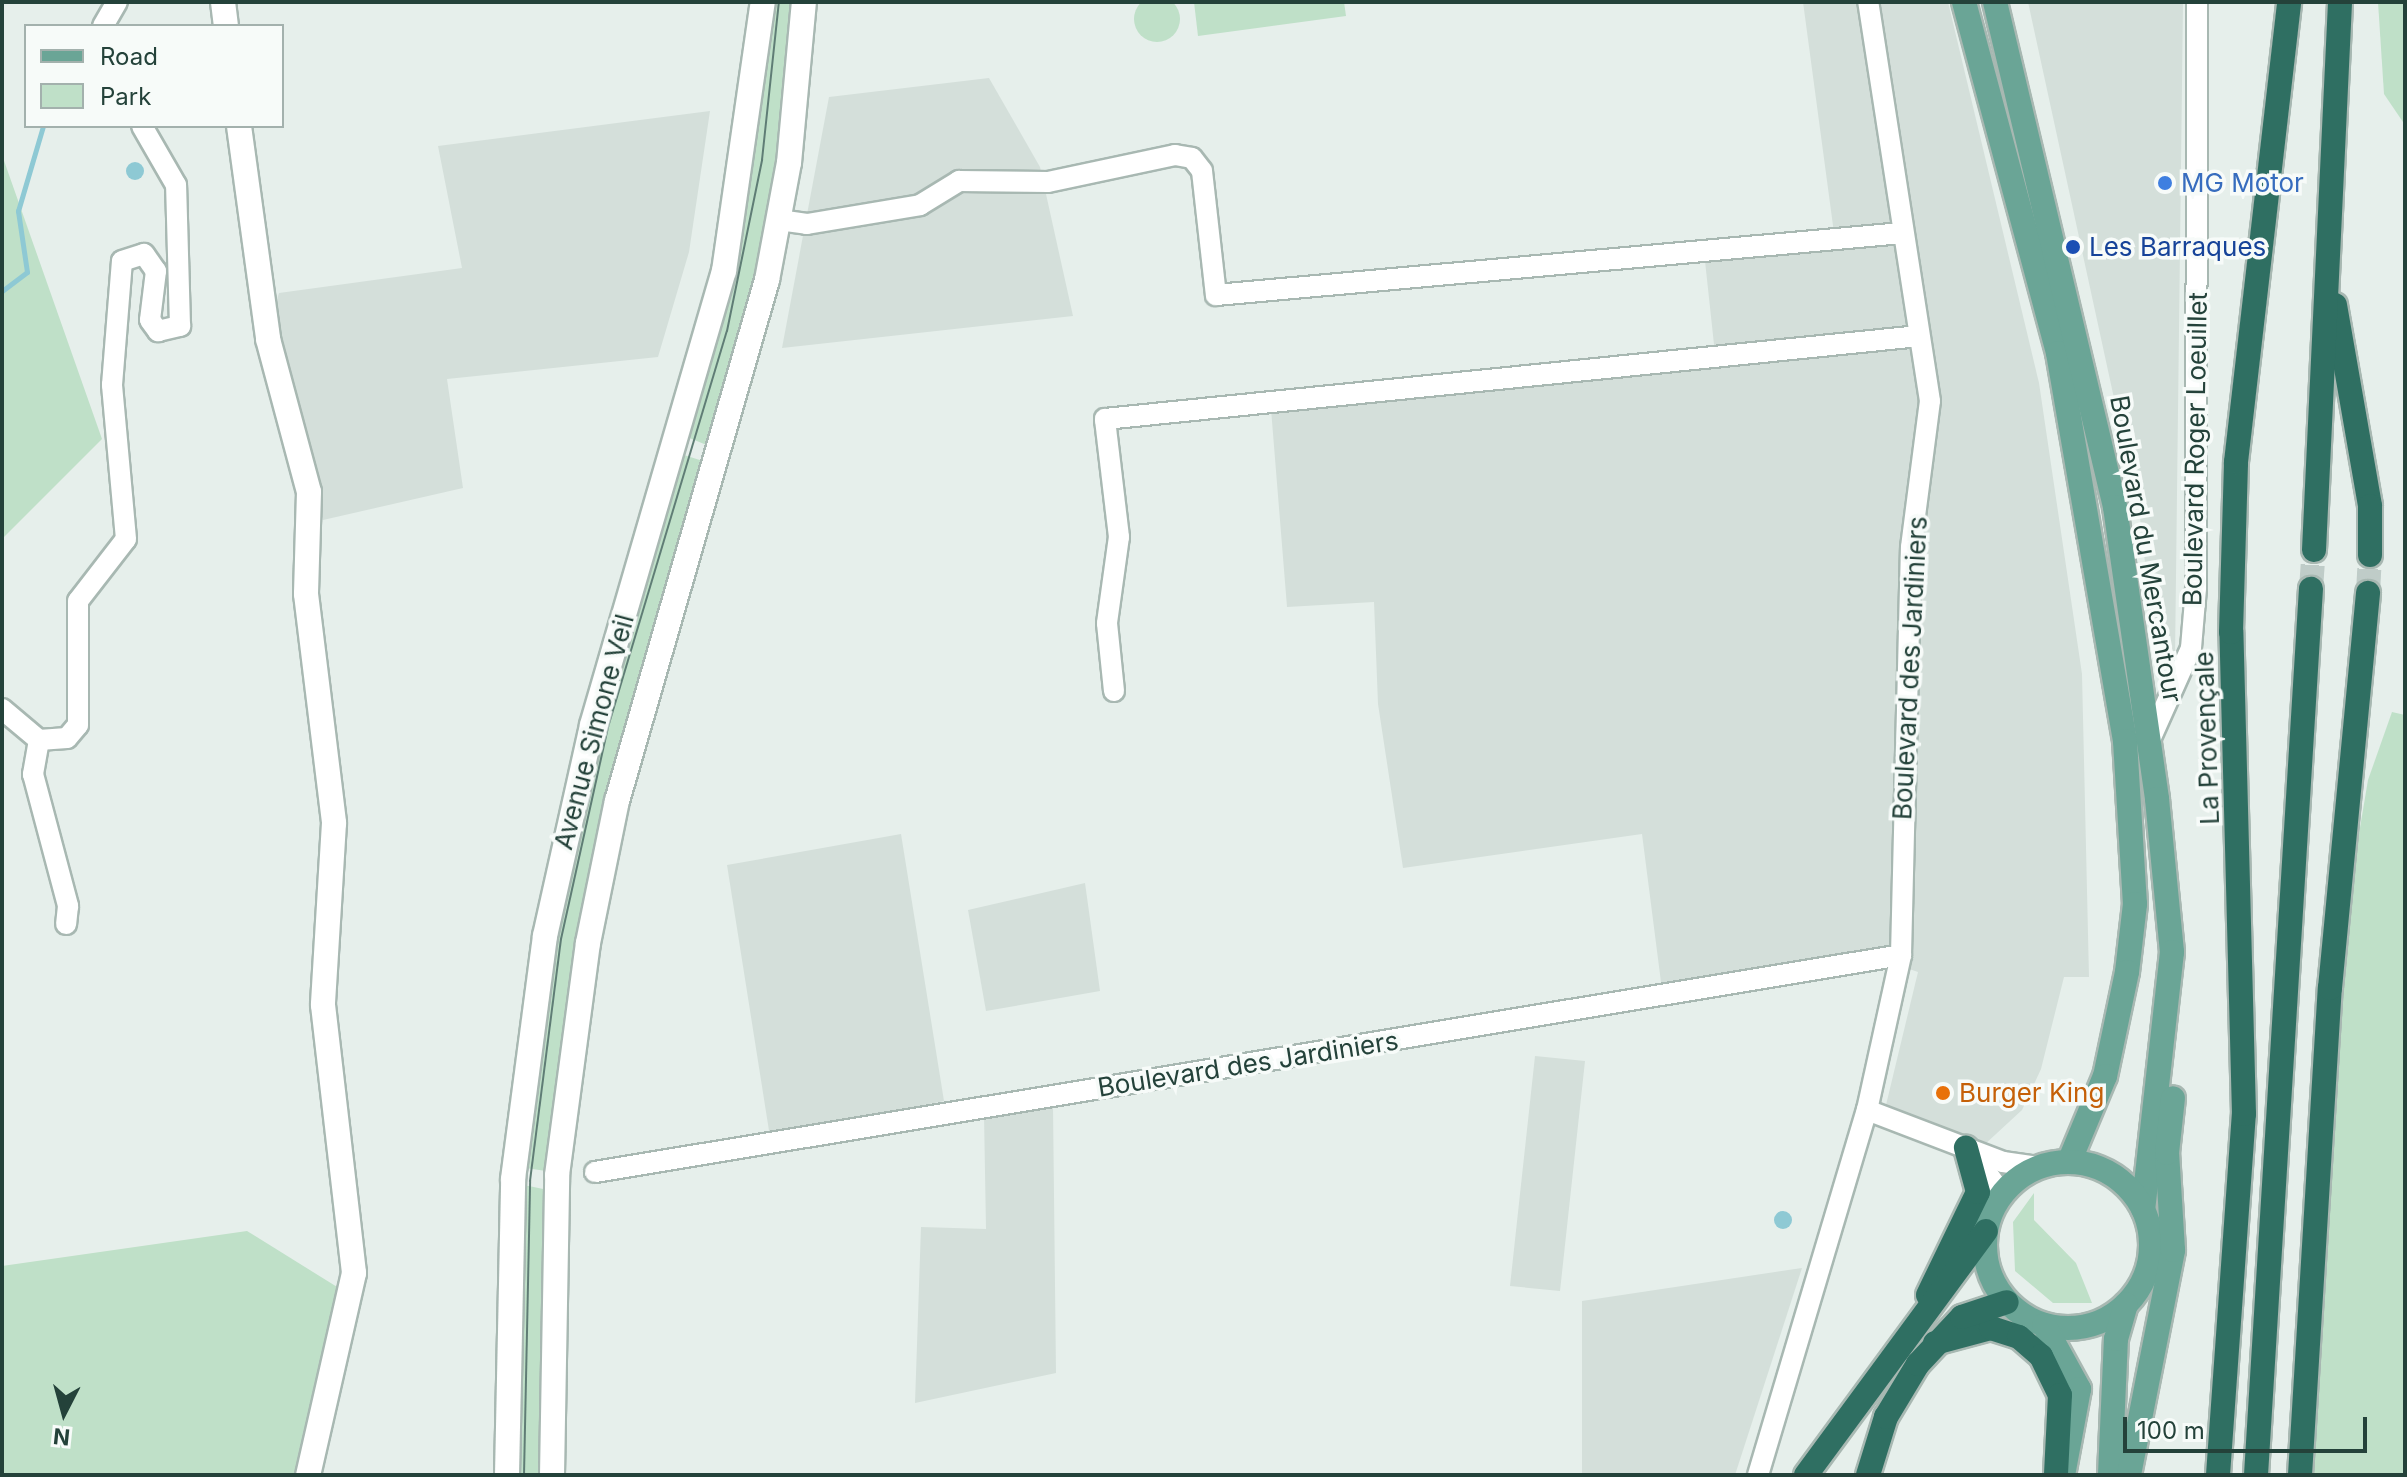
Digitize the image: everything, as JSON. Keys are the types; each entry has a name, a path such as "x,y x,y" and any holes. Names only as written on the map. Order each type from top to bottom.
{"highway":[{"name":"La Provençale","path":"2218,1475 2244,1114 2231,632 2236,462 2289,2"},
{"path":"2314,550 2340,2"},
{"path":"2327,259 2370,506 2370,555"},
{"path":"2256,1475 2311,589"},
{"path":"2300,1475 2330,988 2368,593"},
{"path":"1919,1319 1978,1192 1966,1148"},
{"path":"1806,1475 1986,1231"},
{"path":"1868,1475 1886,1417 1935,1343 1962,1317 2007,1302"},
{"path":"1935,1343 1991,1328 2019,1337 2041,1356 2060,1395 2056,1475"}],"main road":[{"path":"223,2 226,24"},
{"name":"Avenue Simone Veil","path":"507,1475 513,1179 545,936 592,725 724,271 763,2"},
{"name":"Avenue Simone Veil","path":"552,1475 557,1175 588,943 617,801 753,339 779,220 804,2"},
{"name":"Boulevard du Mercantour","path":"1964,2 2058,353 2093,525 2126,757 2135,904 2127,972 2105,1076 2069,1162"},
{"name":"Boulevard du Mercantour","path":"1995,2 2083,354 2124,562 2149,742 2172,952 2143,1209"},
{"path":"239,128 266,327 309,492 306,594 334,823 323,1005 354,1273 308,1475"},
{"path":"2129,1475 2173,1250 2172,952"},
{"path":"2063,1475 2079,1389 2044,1325 2007,1302 1985,1257 1986,1231 2002,1194 2040,1167 2069,1162 2113,1175 2143,1209 2150,1259 2126,1304 2116,1339 2110,1475"},
{"path":"2044,1325 2088,1325 2126,1304"}],"street":[{"path":"104,24 117,2"},
{"name":"Boulevard des Jardiniers","path":"1758,1475 1867,1110 1901,955 1907,617 1930,425 1868,2"},
{"name":"Boulevard Roger Loeuillet","path":"2149,742 2191,648 2196,588 2197,2"},
{"path":"2,709 39,740 67,738 78,725 78,601 126,539 112,385 122,261 144,254 156,271 150,320 158,331 180,326 176,185 143,128"},
{"path":"779,220 807,224 920,205 959,181 1048,182 1175,155 1192,158 1202,171 1216,295 1903,233"},
{"path":"1114,691 1107,623 1119,537 1105,419 1919,336"},
{"path":"39,740 33,774 68,906 66,924"},
{"name":"Boulevard des Jardiniers","path":"595,1172 1901,955"},
{"path":"1867,1110 1966,1148 2040,1167"},
{"path":"1966,1148 2002,1194"}],"shaded area":[{"path":"1803,2 1948,2 2039,383 2082,674 2089,977 2064,977 2041,1069 2022,1110 1983,1146 1886,1105 1918,972 1871,956 1662,990 1642,834 1403,868 1378,704 1374,602 1287,607 1271,409 1716,363 1705,261 1836,248"},
{"path":"2028,2 2183,2 2175,659 2156,661 2140,518"},
{"path":"989,78 1040,167 1073,316 782,348 829,97"},
{"path":"710,111 689,252 658,357 447,379 463,488 323,520 271,319 279,293 462,268 438,146"},
{"path":"901,834 944,1101 770,1137 727,865"},
{"path":"1085,883 1100,991 986,1011 968,910"},
{"path":"1535,1056 1585,1061 1560,1291 1510,1286"},
{"path":"1053,1106 1056,1373 915,1403 921,1227 986,1229 984,1115"},
{"path":"1802,1268 1735,1475 1582,1473 1582,1301"}],"green space":[{"path":"1147,-1 1167,-1 1178,10 1178,28 1166,40 1148,40 1136,28 1136,10"},
{"path":"770,2 796,2 769,230 709,446 687,437 742,224"},
{"path":"1194,2 1344,2 1346,16 1198,36"},
{"path":"2378,2 2405,2 2405,125 2384,94"},
{"path":"2,155 102,439 2,539"},
{"path":"684,455 706,462 649,654 546,1171 526,1168 541,1011 585,786"},
{"path":"2392,712 2405,715 2405,1475 2308,1475 2347,905 2368,780"},
{"path":"524,1185 548,1190 543,1475 515,1475"},
{"path":"2034,1193 2034,1220 2076,1263 2092,1303 2053,1303 2015,1271 2013,1222"},
{"path":"247,1231 342,1290 298,1475 2,1475 2,1266"}],"water":[{"path":"135,162 144,171 135,180 126,171"},
{"path":"1783,1211 1792,1220 1783,1229 1774,1220"}],"waterway":[{"path":"2,291 27,272 18,211 42,128"}],"tunnel":[{"path":"2311,589 2314,550"},
{"path":"2368,593 2370,555"}],"tram line":[{"path":"524,1475 530,1181 561,939 608,727 727,331 762,160 779,2"}],"place":[{"name":"MG Motor","path":"2165,183"},
{"name":"Les Barraques","path":"2073,247"},
{"name":"Burger King","path":"1943,1093"}]}
